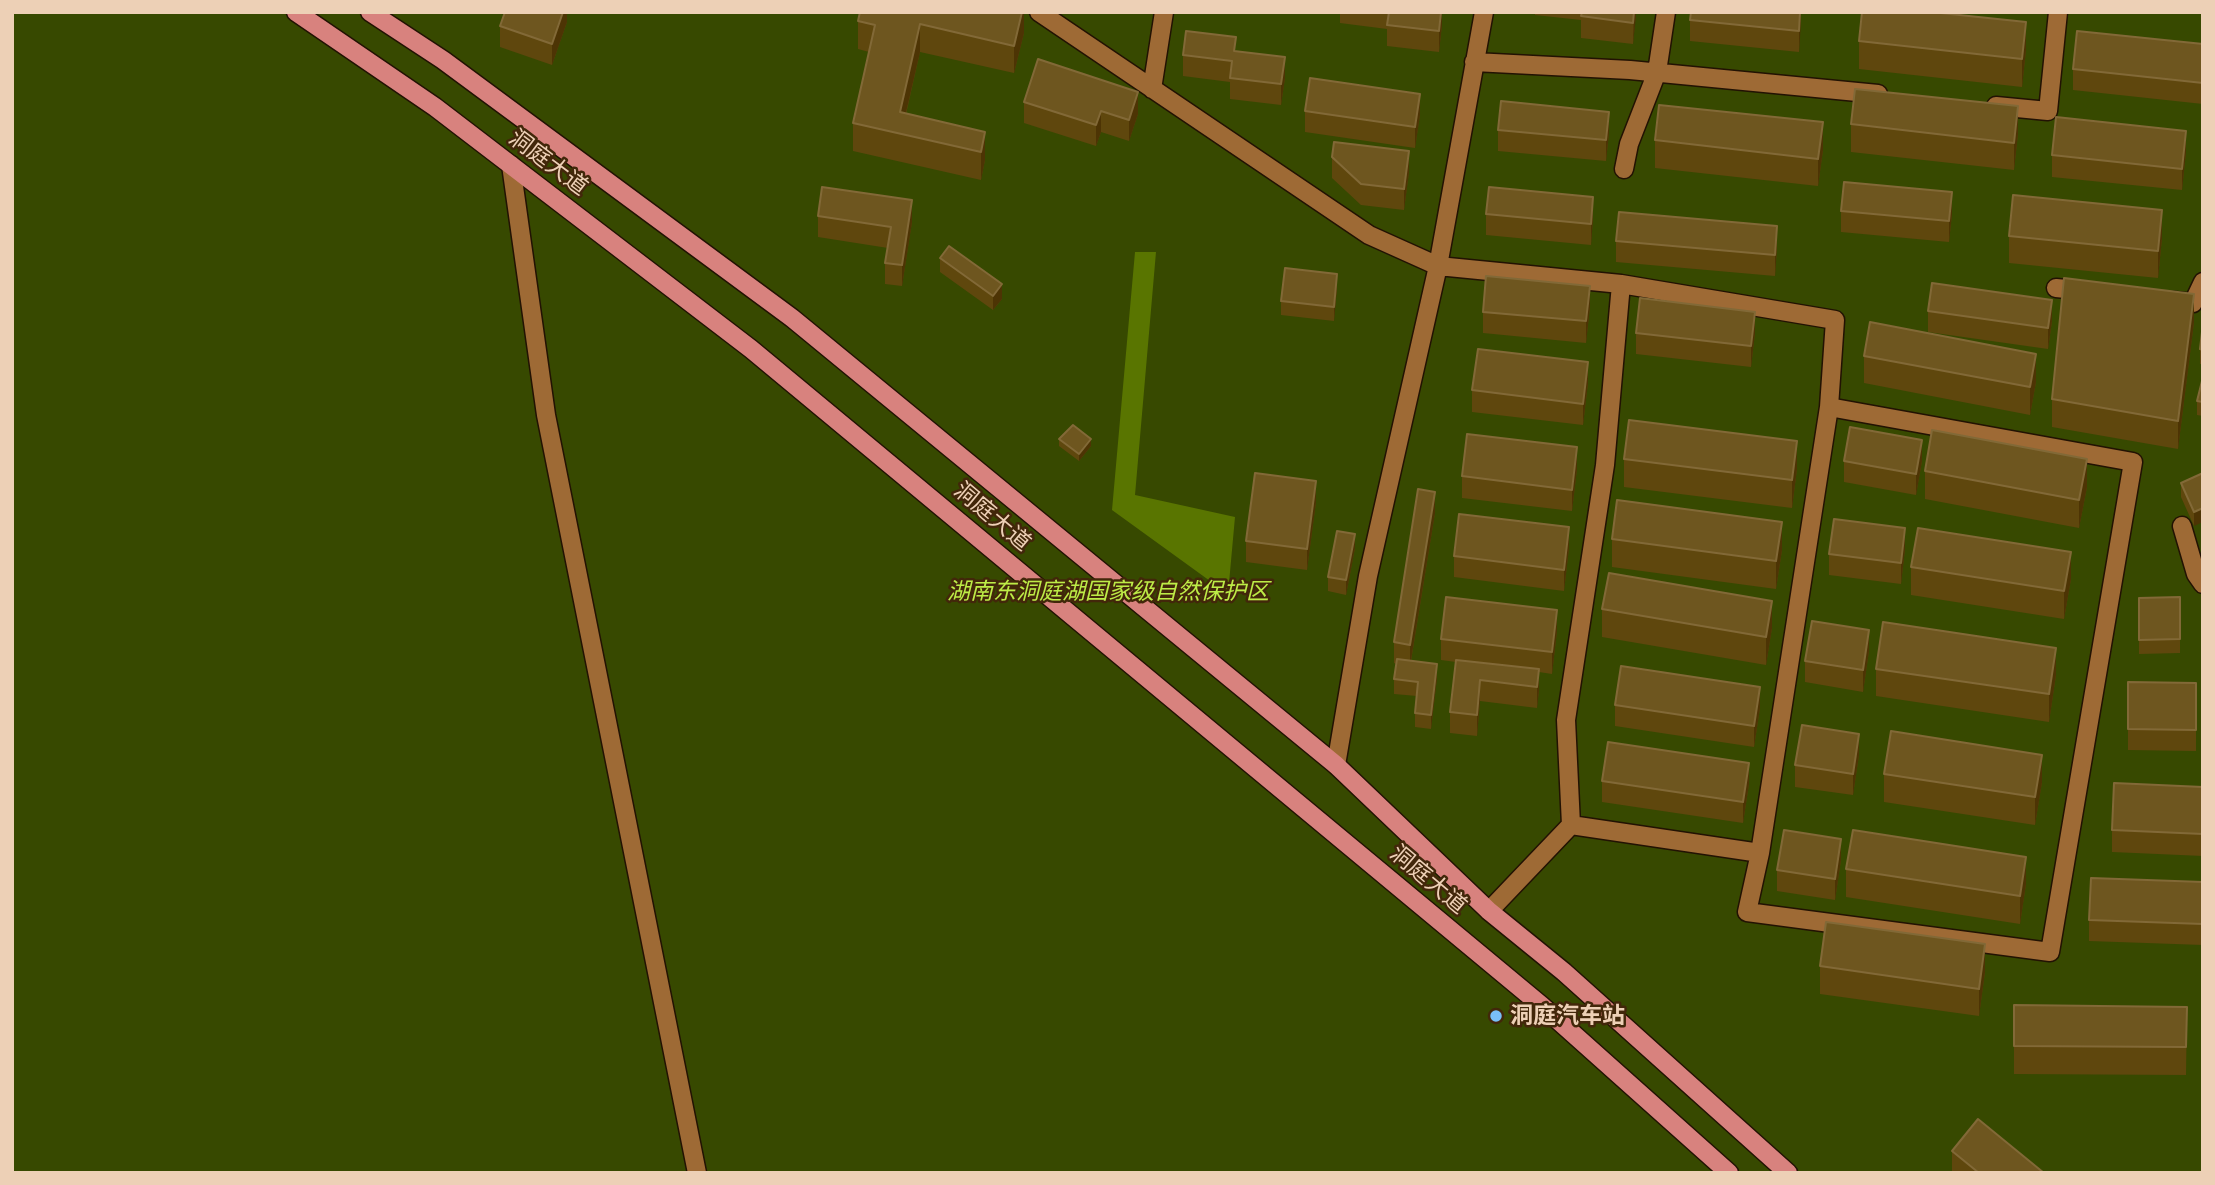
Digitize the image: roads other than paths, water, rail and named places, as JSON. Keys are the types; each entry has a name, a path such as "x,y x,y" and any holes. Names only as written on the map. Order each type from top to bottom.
{"main road":[{"name":"洞庭大道","path":"296,12 435,107 762,358 1542,1006 1728,1173"},
{"name":"洞庭大道","path":"370,12 443,60 792,318 1336,765 1489,911 1564,972 1788,1173"}],"street":[{"path":"1039,12 1369,235 1438,266 1621,284 1835,320 1829,407 1760,853 1747,912 2050,952 2133,462 1829,407"},
{"path":"1153,89 1164,12"},
{"path":"1336,765 1368,576 1438,266 1484,12"},
{"path":"1624,169 1629,144 1657,72 1667,12"},
{"path":"1980,104 2048,111 2058,12"},
{"path":"1475,62 1657,72 1899,96"},
{"path":"511,165 546,415 697,1173"},
{"path":"2152,299 2193,303 2203,282"},
{"path":"1489,911 1571,825 1566,720 1605,465 1621,284"},
{"path":"2056,288 2111,294"},
{"path":"2182,526 2196,574 2203,584"},
{"path":"1571,825 1760,853"}],"place":[{"name":"洞庭汽车站","path":"1496,1016"}],"park label":[{"name":"湖南东洞庭湖国家级自然保护区","path":"1108,592"}]}
